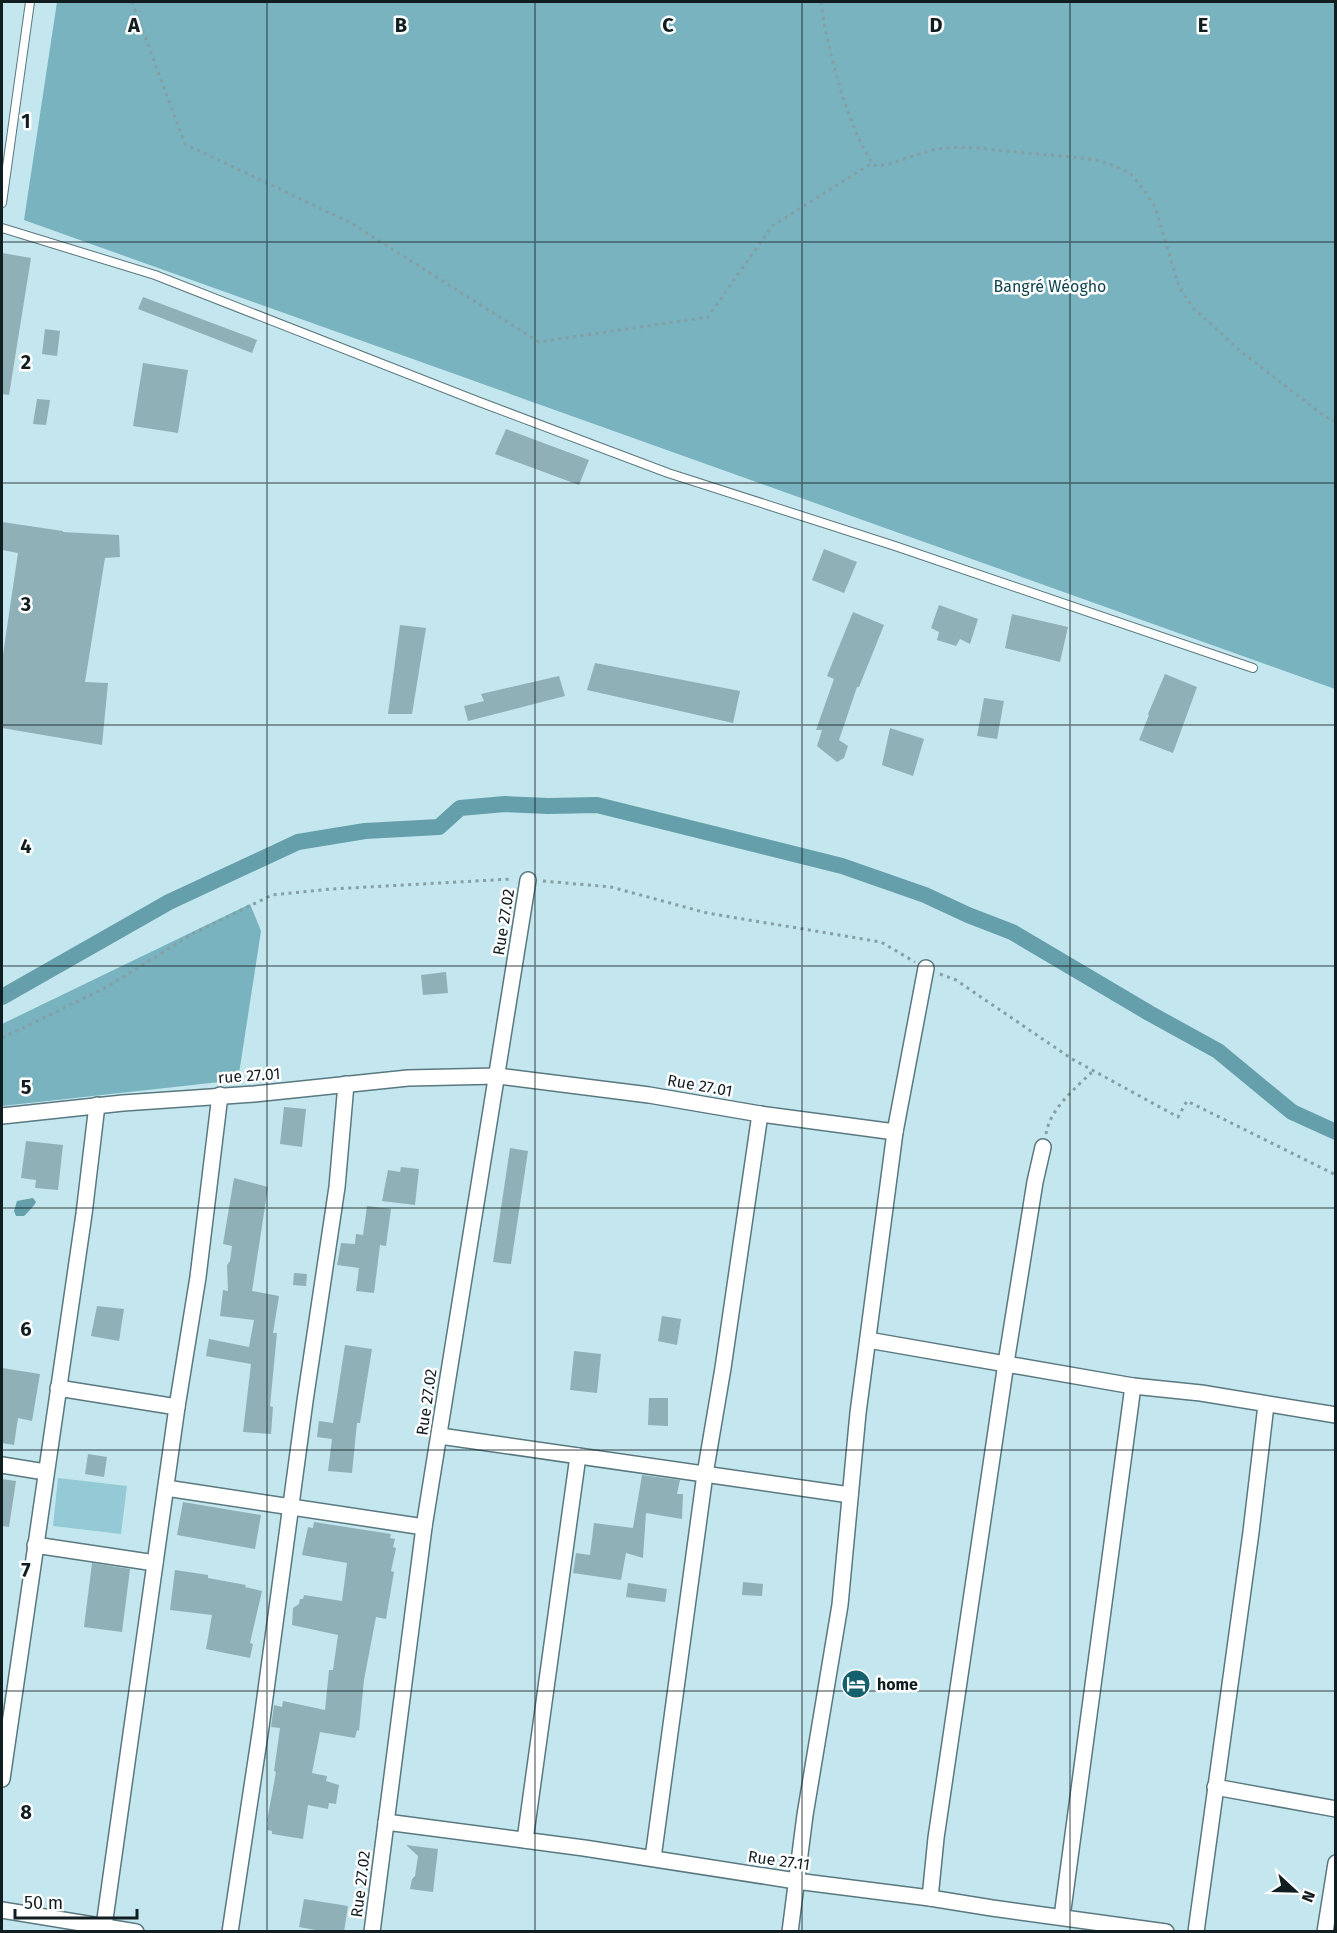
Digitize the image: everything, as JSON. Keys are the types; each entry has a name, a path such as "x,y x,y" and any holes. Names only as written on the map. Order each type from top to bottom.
{"street":[{"name":"Rue 27.02","path":"372,1932 424,1527 528,880"},
{"path":"789,1932 840,1605 867,1340 878,1273 895,1132 926,969"},
{"name":"rue 27.01","path":"2,1116 97,1105 254,1094 418,1077 498,1076"},
{"name":"Rue 27.01","path":"498,1076 649,1095 760,1114 895,1132"},
{"path":"230,1932 337,1187 346,1084"},
{"path":"104,1926 177,1407 198,1277 220,1095"},
{"path":"2,1779 97,1105"},
{"path":"653,1858 705,1474 760,1114"},
{"path":"930,1898 936,1838 1006,1363 1035,1182 1043,1147"},
{"path":"867,1340 1133,1386 1335,1414"},
{"path":"1062,1917 1133,1386"},
{"path":"58,1388 177,1407"},
{"path":"1196,1932 1251,1532 1266,1405"},
{"path":"440,1436 850,1495"},
{"path":"525,1840 578,1456"},
{"path":"2,1465 45,1472"},
{"path":"166,1488 424,1527"},
{"path":"35,1545 155,1563"},
{"path":"1215,1787 1335,1809"},
{"name":"Rue 27.11","path":"386,1822 1166,1932"},
{"path":"1326,1932 1335,1863"},
{"path":"2,1910 136,1932"}],"lane":[{"path":"2,203 30,2"},
{"path":"2,228 155,274 477,401 668,473 895,546 1253,668"}],"path":[{"path":"132,2 185,144 351,223 539,342 708,317 772,226 872,163"},
{"path":"821,2 829,48 838,79 856,129 872,163 879,167 933,150 978,148 1096,160 1131,174 1155,207 1179,287 1193,308 1244,354 1335,422"},
{"path":"2,1038 107,987 194,933 272,895 332,889 509,879 611,887 707,913 881,942 926,969 956,980 1072,1059 1178,1117 1187,1101 1335,1175"},
{"path":"1043,1147 1047,1128 1063,1101 1094,1070"}],"shaded area":[{"path":"33,1198 36,1202 29,1211 24,1216 16,1216 14,1211 17,1201"},
{"path":"58,1478 127,1486 121,1534 53,1526"}],"green space":[{"name":"Bangré Wéogho","path":"57,2 1335,2 1335,689 24,220"},
{"path":"250,904 261,931 238,1080 2,1106 2,1024"}],"building":[{"path":"2,253 31,258 9,395 2,394"},
{"path":"143,297 257,340 252,353 138,309"},
{"path":"45,329 60,331 57,356 42,354"},
{"path":"143,363 188,370 178,433 133,426"},
{"path":"37,399 50,400 46,425 33,424"},
{"path":"506,429 589,460 579,485 495,454"},
{"path":"2,522 63,532 119,535 120,557 105,558 85,682 108,683 102,745 2,728 2,661 18,553 2,550"},
{"path":"824,549 857,562 844,593 812,580"},
{"path":"939,605 978,619 970,644 960,639 956,646 937,640 939,632 931,628"},
{"path":"853,612 884,625 859,687 857,687 839,740 848,746 844,758 837,762 817,746 822,730 816,730 834,679 827,676"},
{"path":"1012,614 1068,627 1060,662 1005,648"},
{"path":"400,625 426,628 412,714 388,714"},
{"path":"595,663 740,691 733,723 587,690"},
{"path":"1165,674 1197,687 1173,753 1139,740"},
{"path":"559,676 565,696 468,721 464,706 484,701 481,694"},
{"path":"984,698 1004,701 997,739 977,736"},
{"path":"890,728 924,739 913,776 882,765"},
{"path":"446,972 448,993 423,995 421,975"},
{"path":"284,1107 306,1109 302,1147 280,1144"},
{"path":"26,1141 63,1145 58,1190 35,1188 36,1180 21,1178"},
{"path":"510,1148 528,1151 511,1264 493,1262"},
{"path":"401,1167 419,1169 415,1205 382,1201 388,1170 400,1172"},
{"path":"234,1178 268,1187 252,1291 279,1296 273,1333 277,1333 270,1406 273,1407 271,1434 243,1432 251,1364 206,1356 209,1339 249,1347 254,1320 220,1316 223,1290 228,1291 227,1265 230,1261 232,1246 223,1244"},
{"path":"367,1206 391,1209 386,1246 380,1245 374,1293 356,1291 359,1268 337,1265 341,1243 355,1244 356,1234 363,1235"},
{"path":"294,1273 307,1274 306,1286 293,1285"},
{"path":"97,1306 124,1309 119,1341 91,1336"},
{"path":"662,1316 681,1319 677,1345 658,1341"},
{"path":"345,1345 372,1349 360,1423 357,1423 352,1473 328,1471 332,1439 317,1437 319,1421 333,1423"},
{"path":"574,1351 601,1354 597,1393 570,1390"},
{"path":"2,1368 40,1374 32,1421 18,1418 14,1445 2,1443"},
{"path":"649,1398 668,1398 668,1426 648,1425"},
{"path":"88,1454 107,1457 104,1477 85,1474"},
{"path":"642,1475 680,1480 677,1494 683,1494 682,1519 646,1513 643,1558 626,1553 621,1580 573,1573 576,1553 590,1555 594,1523 633,1528"},
{"path":"2,1479 16,1481 9,1527 2,1526"},
{"path":"183,1502 261,1515 255,1549 177,1535"},
{"path":"314,1522 391,1534 390,1538 395,1539 393,1547 396,1548 386,1619 376,1617 364,1680 359,1731 357,1730 355,1738 320,1732 312,1773 327,1776 326,1781 339,1785 336,1804 329,1803 328,1809 308,1805 303,1839 272,1834 272,1831 267,1830 267,1821 276,1772 274,1771 280,1728 271,1727 274,1705 282,1707 283,1701 325,1710 329,1670 333,1670 338,1635 292,1625 293,1608 299,1604 304,1595 342,1601 347,1563 302,1555 308,1527 313,1528"},
{"path":"92,1563 130,1569 122,1632 84,1627"},
{"path":"175,1570 208,1575 208,1578 246,1585 245,1587 262,1591 250,1643 253,1644 250,1658 206,1649 212,1615 170,1610"},
{"path":"743,1582 763,1584 762,1596 742,1595"},
{"path":"628,1583 667,1589 665,1602 626,1597"},
{"path":"406,1845 438,1849 433,1892 410,1889 418,1856"},
{"path":"304,1899 348,1906 344,1932 326,1932 299,1927"}],"waterway":[{"path":"2,997 169,902 298,842 365,831 439,827 460,808 505,804 597,805 842,866 925,895 1012,932 1218,1051 1292,1112 1336,1132"}],"place":[{"name":"home","path":"856,1684"}]}
